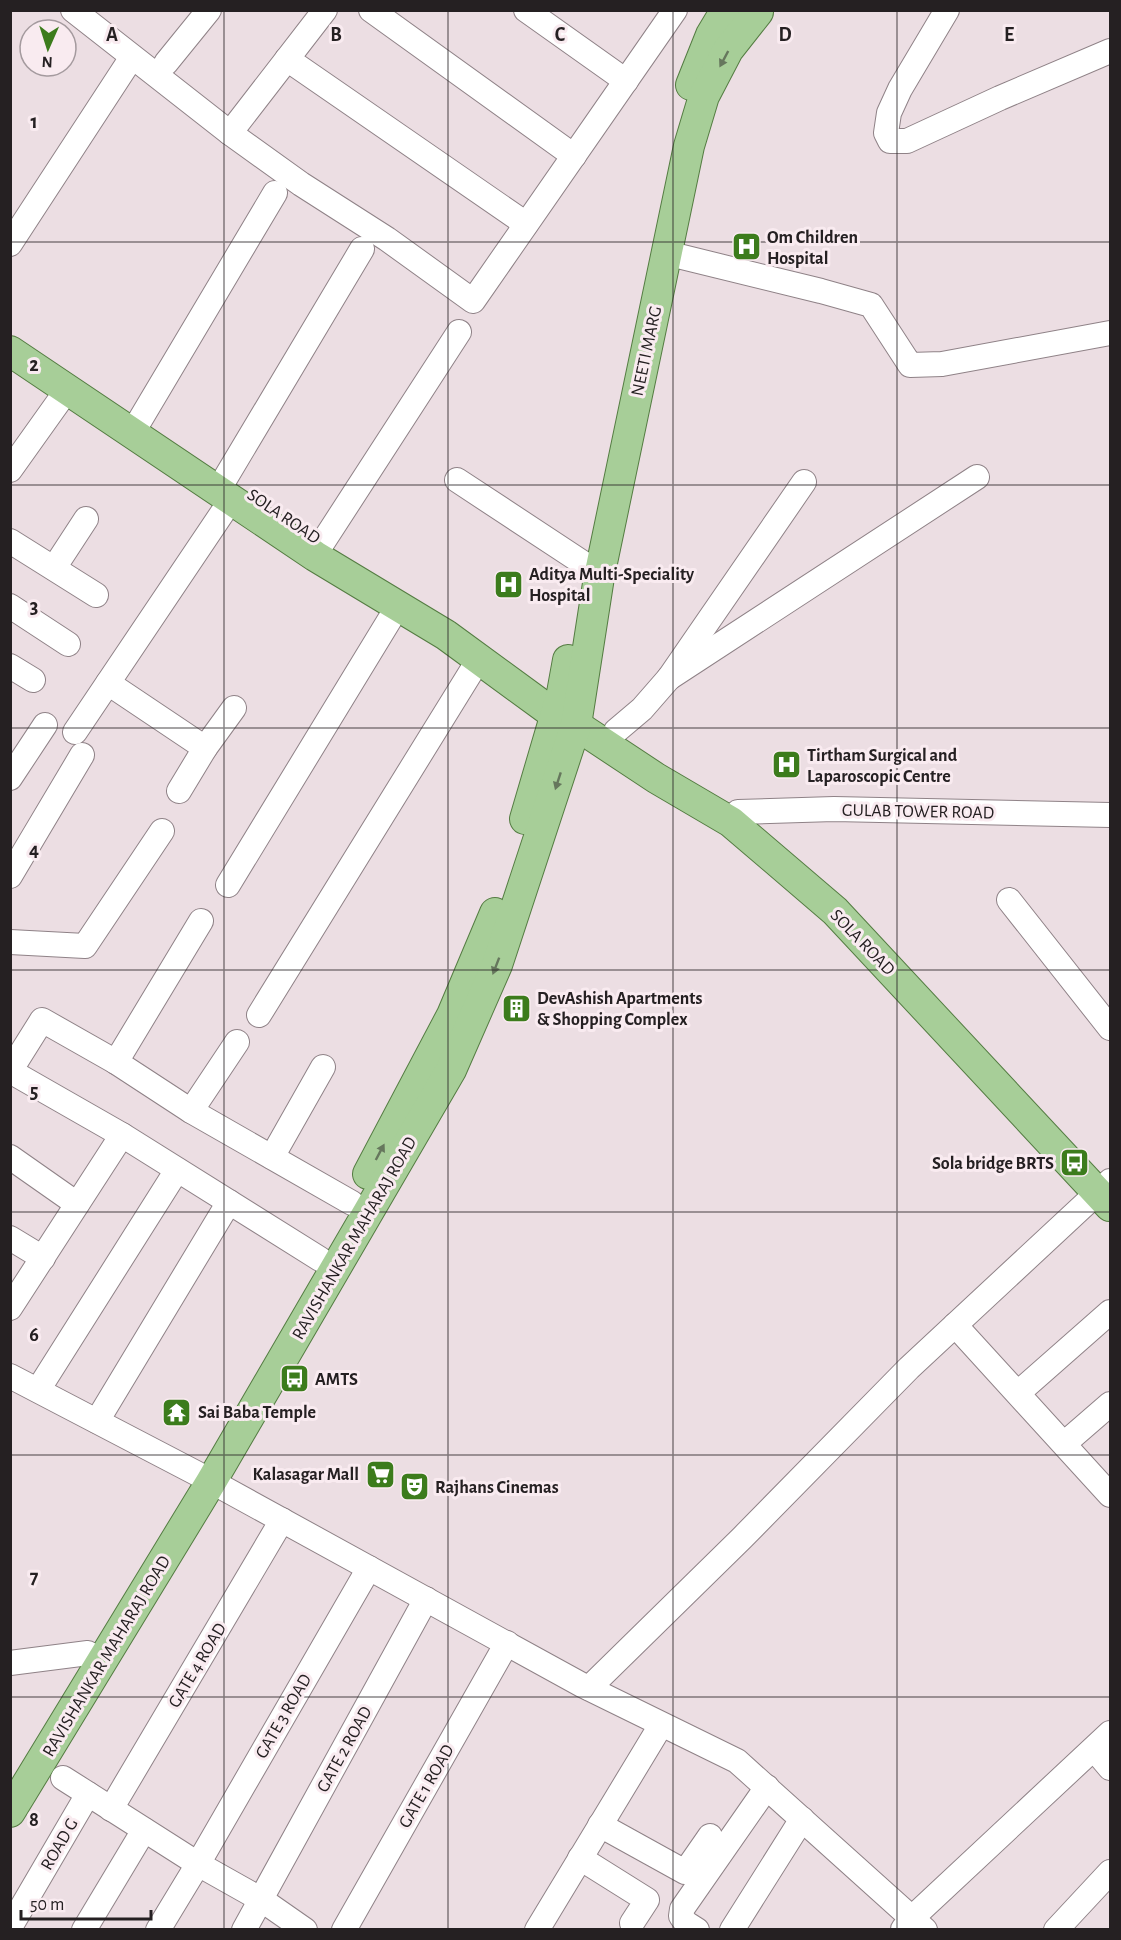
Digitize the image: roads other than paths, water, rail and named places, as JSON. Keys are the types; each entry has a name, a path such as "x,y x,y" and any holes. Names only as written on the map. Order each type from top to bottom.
{"main road":[{"path":"568,710 586,565 678,126 711,35 726,10"},
{"name":"NEETI MARG","path":"568,710 599,577 689,146 704,96 750,11"},
{"name":"SOLA ROAD","path":"10,331 140,420 315,556 446,635 479,659 568,710 616,731 742,823 835,911 1107,1190"},
{"name":"SOLA ROAD","path":"10,351 67,390 228,489 323,542 568,710 657,778 742,823"},
{"name":"RAVISHANKAR MAHARAJ ROAD","path":"10,1782 88,1653 204,1477 452,1015 492,923 568,710"},
{"name":"RAVISHANKAR MAHARAJ ROAD","path":"10,1812 204,1477 451,1070 497,965 568,710"}],"street":[{"path":"73,10 230,133 301,184 387,239 473,300 675,10"},
{"path":"166,63 209,10"},
{"path":"230,133 325,10"},
{"path":"371,10 574,156"},
{"path":"526,10 626,81"},
{"path":"947,10 889,113 886,133 890,141 907,141 1110,51"},
{"path":"10,244 132,57"},
{"path":"287,59 526,224"},
{"path":"140,420 275,193"},
{"path":"75,732 108,683 228,489 362,249"},
{"path":"666,253 871,305 910,365 942,364 1110,333"},
{"path":"323,542 459,332"},
{"path":"10,470 67,390"},
{"path":"669,678 977,477"},
{"path":"457,480 586,565"},
{"path":"616,731 642,709 669,678 804,482"},
{"path":"54,568 86,519"},
{"path":"10,542 96,595"},
{"path":"10,606 68,644"},
{"path":"228,885 398,606"},
{"path":"259,1015 479,659"},
{"path":"10,666 33,680"},
{"path":"108,683 205,748"},
{"path":"179,791 205,748 234,708"},
{"path":"10,778 45,725"},
{"path":"10,876 82,755"},
{"name":"GULAB TOWER ROAD","path":"742,823 834,809 1110,814"},
{"path":"742,823 835,821 1110,827"},
{"path":"10,942 85,946 162,831"},
{"path":"1009,900 1110,1028"},
{"path":"116,1062 201,921"},
{"path":"320,1258 122,1135 10,1071 42,1020 116,1062 191,1111 352,1203"},
{"path":"191,1111 237,1042"},
{"path":"272,1157 323,1067"},
{"path":"10,1308 122,1135"},
{"path":"10,1157 77,1204"},
{"path":"38,1390 177,1170"},
{"path":"589,1688 742,1538 909,1368 1107,1190"},
{"path":"97,1421 229,1202"},
{"path":"10,1238 43,1258"},
{"path":"1018,1393 1110,1312"},
{"path":"955,1325 1110,1494"},
{"path":"10,1376 204,1477 589,1688 737,1761 913,1926 1102,1741 1110,1768"},
{"path":"1065,1443 1110,1404"},
{"name":"GATE 4 ROAD","path":"111,1809 282,1520"},
{"name":"GATE 3 ROAD","path":"158,1929 369,1568"},
{"name":"GATE 2 ROAD","path":"244,1929 426,1599"},
{"name":"GATE 1 ROAD","path":"344,1929 507,1644"},
{"path":"10,1663 88,1653"},
{"path":"537,1929 661,1725"},
{"path":"63,1778 305,1929"},
{"path":"697,1929 686,1923 681,1916 682,1910 767,1787"},
{"name":"ROAD G","path":"12,1924 88,1794"},
{"path":"732,1929 802,1820"},
{"path":"600,1825 685,1872 710,1836"},
{"path":"84,1929 144,1830"},
{"path":"580,1858 647,1900 635,1927"},
{"path":"1056,1929 1110,1872"}],"place":[{"name":"Om Children Hospital","path":"746,247"},
{"name":"Aditya Multi-Speciality Hospital","path":"508,584"},
{"name":"Tirtham Surgical and Laparoscopic Centre","path":"786,765"},
{"name":"DevAshish Apartments & Shopping Complex","path":"516,1008"},
{"name":"Sola bridge BRTS","path":"1075,1163"},
{"name":"AMTS","path":"294,1379"},
{"name":"Sai Baba Temple","path":"177,1412"},
{"name":"Kalasagar Mall","path":"380,1474"},
{"name":"Rajhans Cinemas","path":"414,1487"}]}
